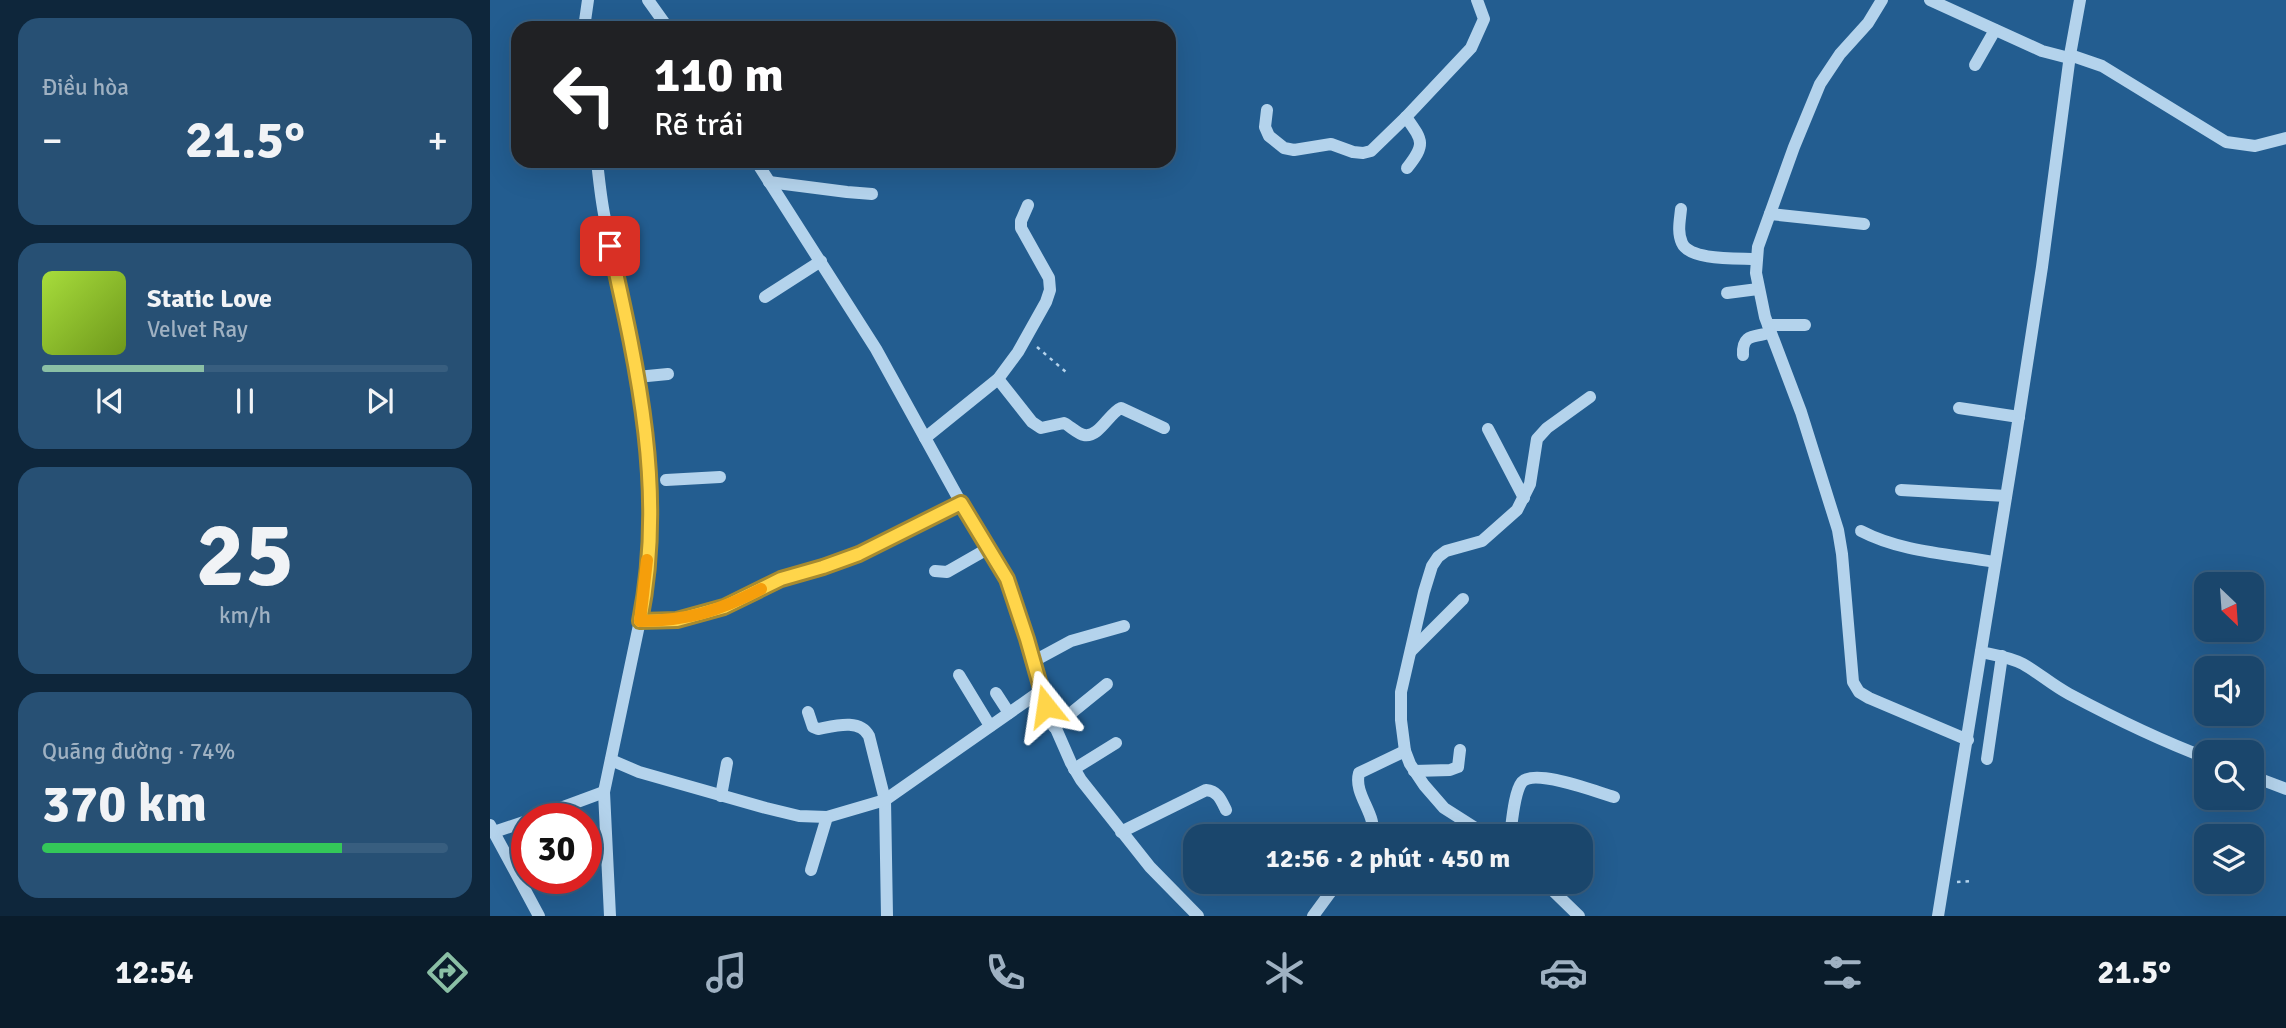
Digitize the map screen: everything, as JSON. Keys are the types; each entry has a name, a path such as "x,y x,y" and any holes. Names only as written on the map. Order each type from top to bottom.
{"street":[{"path":"585,21 588,0"},
{"path":"648,0 663,21"},
{"path":"1267,110 1264,121 1269,136 1284,148 1294,150 1331,144 1363,153 1377,146 1471,48 1484,19 1477,0"},
{"path":"1882,0 1868,23 1840,54 1820,85 1794,147 1756,259 1758,289 1769,329 1801,412 1838,530 1853,682 1856,688 1869,698 1968,740"},
{"path":"1930,0 2050,55 2070,56 2102,66 2226,142 2255,146 2286,138"},
{"path":"1938,916 2019,417 2080,0"},
{"path":"1975,65 1994,30"},
{"path":"1406,117 1420,137 1421,144 1420,151 1408,168"},
{"path":"598,168 605,219 657,480 640,621 604,792 610,916"},
{"path":"760,168 877,349 961,503 989,548 1013,594 1054,727 1074,769 1150,867 1198,916"},
{"path":"769,182 872,194"},
{"path":"925,438 998,379 1026,337 1050,290 1049,278 1021,228 1028,205"},
{"path":"1681,209 1680,233 1682,244 1688,250 1697,255 1756,259"},
{"path":"1770,214 1864,223"},
{"path":"765,297 821,261"},
{"path":"1727,293 1758,289"},
{"path":"1743,355 1742,344 1745,340 1769,329 1805,325"},
{"path":"638,377 668,374"},
{"path":"998,379 1032,422 1041,428 1064,423 1082,435 1089,436 1099,429 1114,411 1121,408 1164,428"},
{"path":"1469,824 1444,808 1423,785 1405,751 1401,692 1428,578 1438,557 1446,551 1482,541 1517,510 1530,484 1537,439 1547,428 1590,397"},
{"path":"1959,408 2019,417"},
{"path":"1488,429 1524,498"},
{"path":"657,480 720,477"},
{"path":"1901,490 2006,496"},
{"path":"640,621 677,620 724,607 781,579 859,554 961,503"},
{"path":"1861,531 1880,541 1897,545 1995,562"},
{"path":"935,571 947,572 989,548"},
{"path":"1410,651 1463,599"},
{"path":"1034,661 1071,640 1124,626"},
{"path":"1981,652 2022,664 2053,685 2146,734 2194,753"},
{"path":"1987,759 2002,656"},
{"path":"959,675 990,726"},
{"path":"1054,727 1107,684"},
{"path":"611,760 639,772 721,796 799,816 827,817 885,800 1042,690"},
{"path":"996,693 1009,713"},
{"path":"808,712 813,727 818,729 850,725 866,730 885,800 887,916"},
{"path":"1074,769 1116,743"},
{"path":"1414,771 1450,770 1458,767 1460,750"},
{"path":"1373,824 1359,788 1359,773 1405,751"},
{"path":"721,796 727,763"},
{"path":"1512,824 1521,783 1528,778 1542,776 1614,797"},
{"path":"2264,781 2286,789"},
{"path":"1121,832 1206,790 1213,790 1226,810"},
{"path":"575,803 604,792"},
{"path":"811,870 827,817"},
{"path":"511,824 492,828 538,916"},
{"path":"1314,916 1330,894"},
{"path":"1553,894 1565,911 1580,916"}],"path":[{"path":"1026,337 1066,372"}],"slow traffic":[{"path":"647,560 640,621 677,620 695,616 724,607 761,589"}],"route":[{"path":"610,246 634,351 651,480 646,579 640,621 677,620 724,607 781,579 859,554 961,503 1007,579 1046,706"}]}
